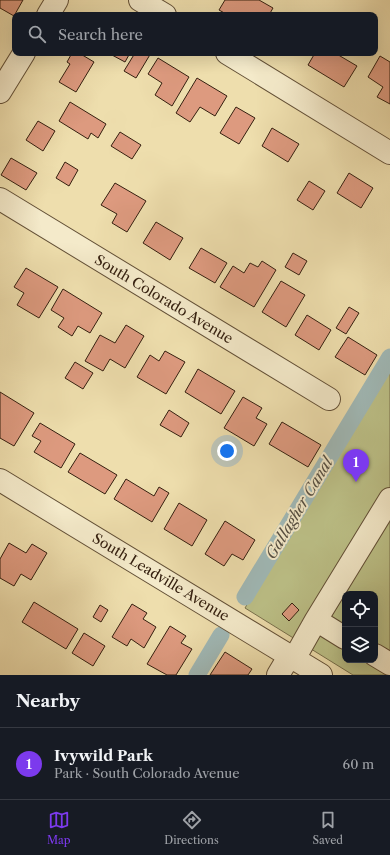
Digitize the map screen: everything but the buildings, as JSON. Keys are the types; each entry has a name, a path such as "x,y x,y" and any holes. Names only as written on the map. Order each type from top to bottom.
{"street":[{"path":"50,12 57,0"},
{"path":"140,0 160,12"},
{"path":"0,92 22,56"},
{"path":"232,56 390,153"},
{"name":"South Colorado Avenue","path":"0,199 329,399"},
{"name":"South Leadville Avenue","path":"0,480 321,675"},
{"path":"278,675 292,657 316,620 390,499"},
{"path":"316,620 342,636"},
{"path":"378,657 390,664"}],"green space":[{"path":"390,370 390,675 353,675 245,608"}],"waterway":[{"name":"Gallagher Canal","path":"245,597 390,357"},
{"name":"Gallagher Canal","path":"197,675 221,635"}],"place":[{"name":"Ivywild Park","path":"356,482"}]}
